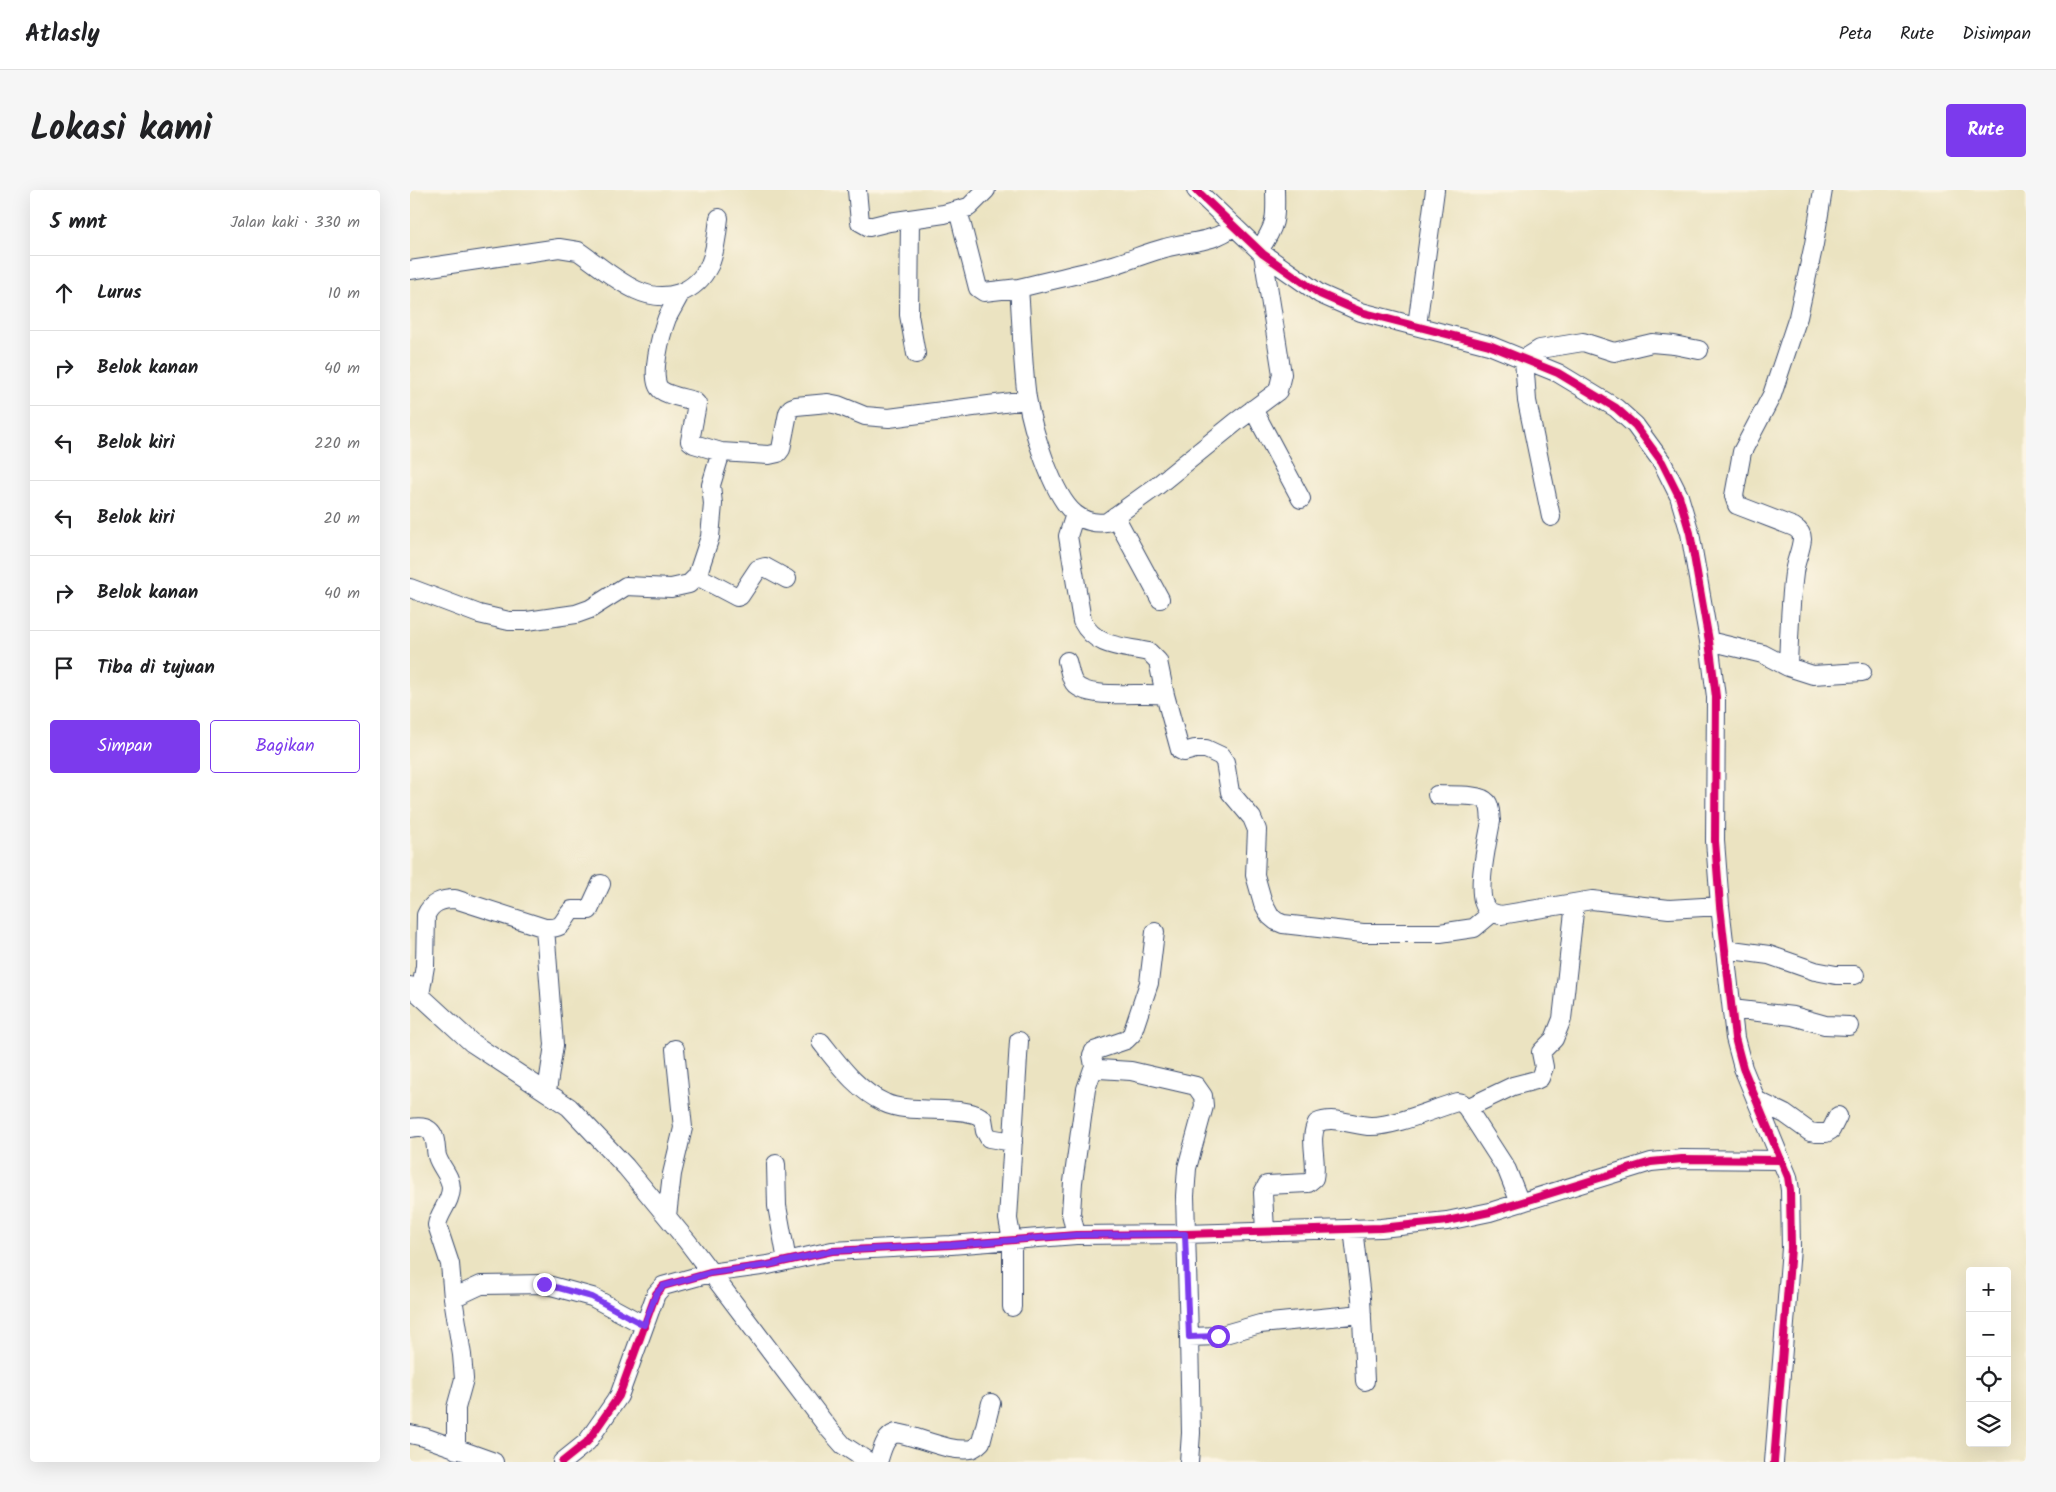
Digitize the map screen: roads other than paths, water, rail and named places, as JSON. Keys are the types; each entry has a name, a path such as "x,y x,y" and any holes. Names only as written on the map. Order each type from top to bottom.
{"street":[{"path":"858,190 859,218 863,226 869,227 969,207 986,190"},
{"path":"1196,190 1261,252 1320,294 1361,312 1489,345 1558,373 1616,408 1635,425 1662,462 1679,496 1690,533 1710,642 1716,697 1715,842 1724,949 1735,1038 1743,1068 1788,1177 1790,1190 1791,1248 1774,1462"},
{"path":"1020,288 1027,400 1050,475 1057,489 1075,514 1098,524 1107,522 1278,391 1282,374 1261,252 1275,223 1275,190"},
{"path":"1417,326 1435,190"},
{"path":"1788,667 1789,626 1794,571 1802,541 1801,534 1794,527 1737,504 1734,496 1742,452 1772,395 1798,317 1814,244 1823,190"},
{"path":"958,210 978,288 984,292 1020,288 1112,265 1191,241 1212,240 1226,233 1234,226"},
{"path":"410,270 564,248 578,251 634,290 646,294 680,294 696,285 710,264 719,218"},
{"path":"910,219 909,314 916,354"},
{"path":"680,294 664,327 655,368 656,385 661,390 697,404 690,441 694,444 721,452 769,455 778,453 781,449 788,413 791,408 796,406 828,403 865,416 889,418 1027,400"},
{"path":"1524,359 1540,349 1583,342 1614,352 1652,343 1699,350"},
{"path":"1524,359 1527,401 1551,517"},
{"path":"1253,409 1301,499"},
{"path":"410,588 479,614 509,621 527,621 583,612 626,586 671,588 689,584 697,576 710,537 713,504 711,485 721,452"},
{"path":"1075,514 1068,536 1082,621 1087,632 1097,640 1149,652 1154,655 1158,661 1180,750 1184,752 1194,749 1206,749 1220,756 1225,762 1230,792 1252,818 1257,830 1256,874 1263,903 1270,916 1283,924 1363,933 1440,933 1474,928 1492,913"},
{"path":"1115,516 1160,599"},
{"path":"697,576 737,597 740,596 758,569 765,567 787,579"},
{"path":"1710,642 1763,654 1788,667 1814,675 1862,672"},
{"path":"1066,661 1074,683 1082,690 1095,694 1144,693 1165,695"},
{"path":"1437,795 1480,797 1487,802 1491,821 1481,891 1482,901 1492,913 1501,915 1599,899 1669,909 1720,906"},
{"path":"601,884 588,910 572,910 559,927 545,928 456,898 445,898 436,902 428,909 426,915 425,966 415,991 472,1043 547,1091 575,1114 626,1168 667,1216 829,1430 844,1445 869,1462"},
{"path":"1467,1108 1513,1086 1540,1078 1544,1067 1542,1052 1554,1039 1562,1019 1575,903"},
{"path":"545,928 554,1045 547,1091"},
{"path":"1076,1235 1071,1213 1073,1182 1086,1089 1094,1066 1092,1055 1094,1051 1126,1040 1132,1034 1149,983 1155,932"},
{"path":"1724,949 1770,955 1815,971 1836,975 1855,975"},
{"path":"1732,1009 1793,1016 1826,1025 1849,1026"},
{"path":"821,1042 846,1074 863,1090 886,1104 913,1110 972,1112 983,1118 985,1131 990,1138 1013,1142"},
{"path":"1012,1307 1012,1241 1008,1219 1019,1042"},
{"path":"667,1216 672,1174 683,1128 675,1049"},
{"path":"1094,1066 1099,1069 1131,1071 1196,1086 1203,1096 1204,1106 1187,1168 1185,1234 1191,1433 1189,1462"},
{"path":"1756,1100 1786,1114 1810,1132 1816,1134 1826,1133 1831,1130 1838,1116"},
{"path":"1266,1231 1264,1193 1267,1185 1308,1182 1314,1178 1314,1128 1322,1120 1372,1126 1386,1124 1457,1102 1462,1103 1467,1108 1507,1170 1520,1202"},
{"path":"410,1128 422,1127 434,1135 437,1155 450,1181 450,1196 438,1219 437,1225 450,1264 464,1372 456,1408 456,1450"},
{"path":"562,1462 587,1442 618,1396 656,1294 663,1286 710,1273 841,1250 1012,1241 1076,1235 1185,1234 1353,1228 1447,1221 1490,1212 1651,1162 1682,1159 1781,1160"},
{"path":"776,1164 777,1206 787,1261"},
{"path":"1353,1228 1362,1314 1365,1381"},
{"path":"453,1298 481,1285 544,1284 592,1297 644,1325"},
{"path":"1189,1337 1218,1336 1260,1324 1362,1314"},
{"path":"878,1462 887,1439 890,1435 896,1433 958,1448 971,1449 976,1447 981,1442 991,1403"},
{"path":"410,1434 424,1437 494,1462"}]}
